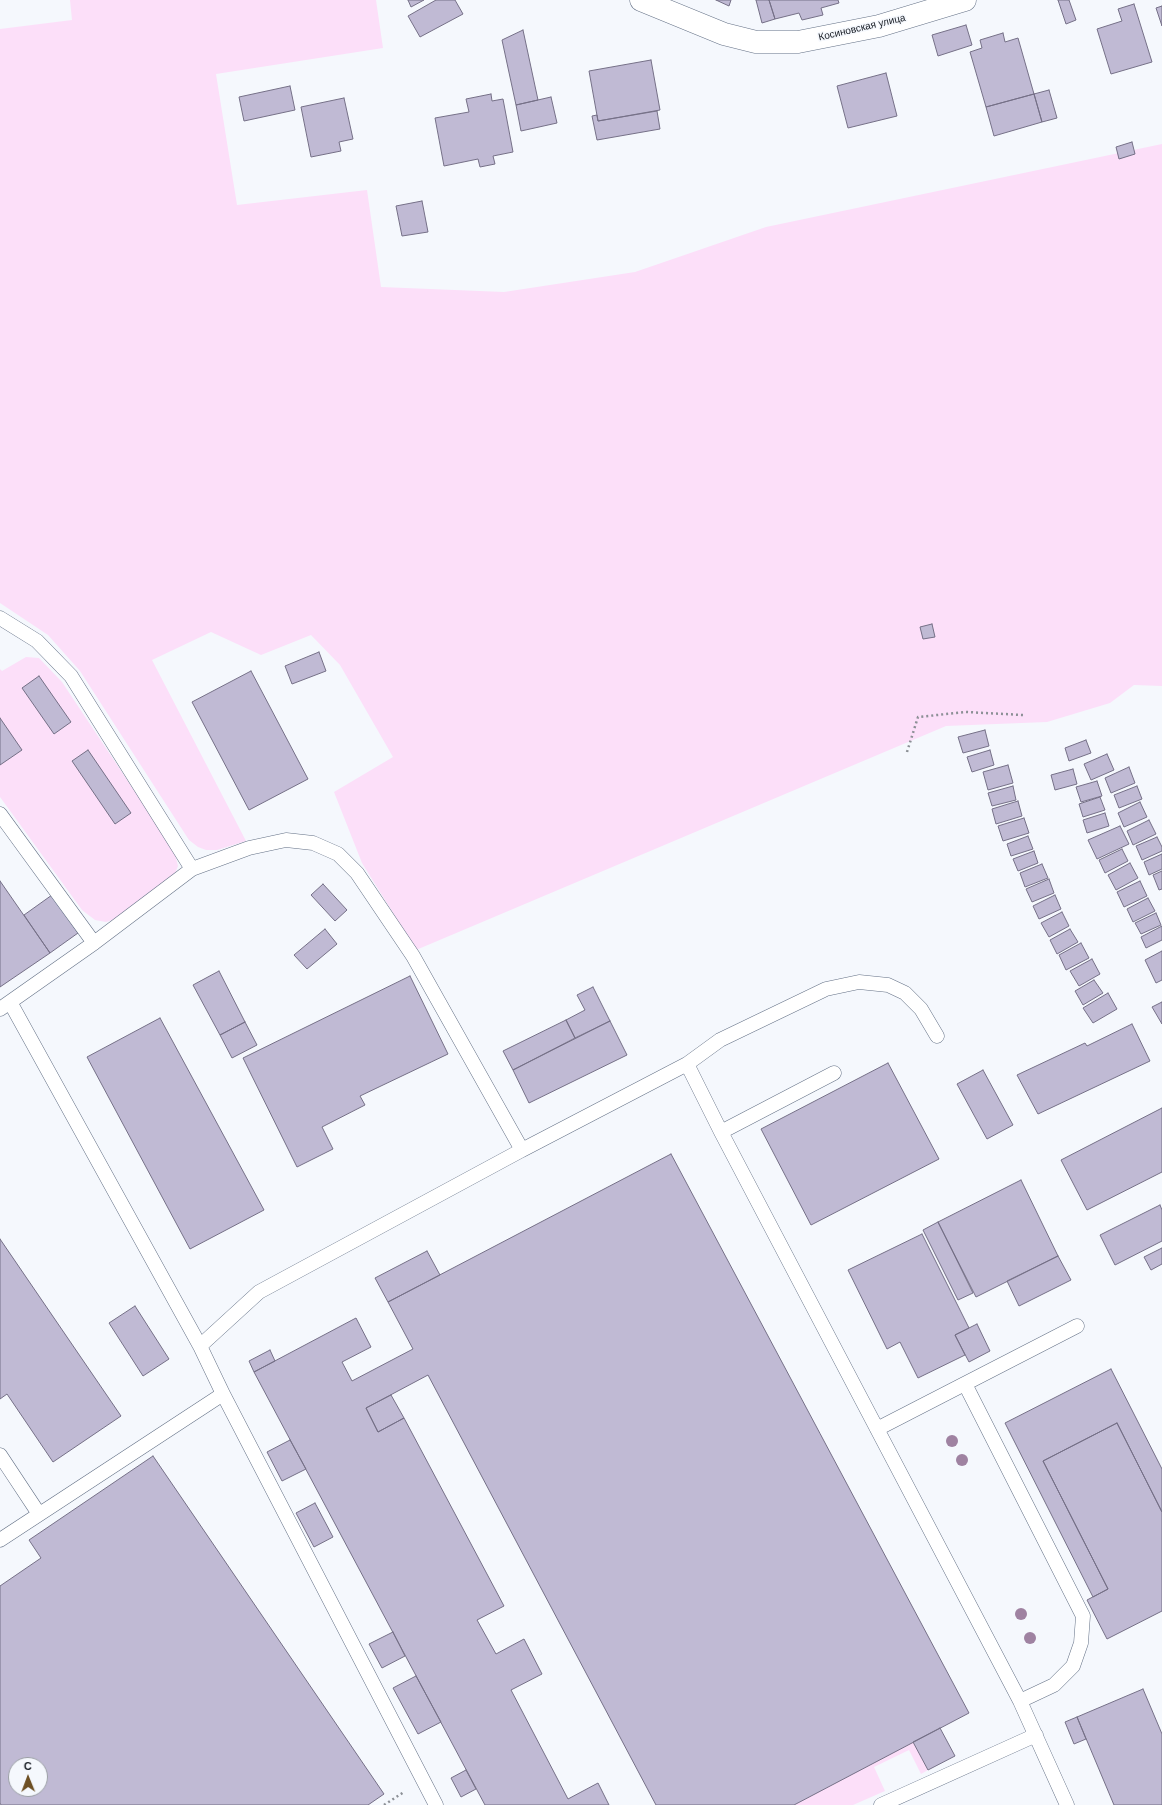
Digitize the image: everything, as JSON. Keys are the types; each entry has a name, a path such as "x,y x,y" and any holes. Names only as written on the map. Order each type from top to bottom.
{"street":[{"name":"Косиновская улица","path":"641,0 724,34 756,42 798,42 865,29 965,0"}],"lane":[{"path":"0,618 37,641 71,676 192,869"},
{"path":"0,814 94,943"},
{"path":"436,1805 223,1394 200,1346 5,1006 94,943 192,869 249,848 286,840 313,843 338,854 357,874 414,956 522,1150"},
{"path":"200,1346 259,1292 522,1150 687,1064 720,1040 826,989 859,982 888,985 905,993 921,1009 938,1036"},
{"path":"687,1064 721,1132 1020,1701 1067,1805"},
{"path":"721,1132 834,1073"},
{"path":"878,1429 1077,1326"},
{"path":"965,1384 1084,1616 1081,1643 1073,1666 1054,1685 1020,1701"},
{"path":"0,1540 223,1394"},
{"path":"0,1456 39,1514"},
{"path":"882,1805 1036,1735"}],"path":[{"path":"907,752 918,717 966,712 1023,715"}],"shaded area":[{"path":"70,0 376,0 383,48 216,74 237,205 367,190 381,287 504,292 635,272 766,227 1162,144 1162,686 1134,685 1110,703 1047,722 946,726 416,950 362,863 334,792 393,757 340,665 311,635 261,655 211,632 152,660 246,841 217,850 206,850 198,847 189,840 80,671 48,635 0,603 0,29 72,20"},
{"path":"26,657 39,658 62,682 173,849 178,866 174,876 116,919 106,922 95,920 82,910 0,797 0,669 2,671"},
{"path":"913,1742 928,1770 921,1774 909,1750 874,1767 885,1791 853,1805 794,1805"}],"building":[{"path":"408,0 424,0 411,7"},
{"path":"436,0 455,0 463,14 420,37 408,16"},
{"path":"716,0 731,0 729,6"},
{"path":"756,0 769,0 775,19 762,23"},
{"path":"769,0 838,0 839,3 821,8 823,15 802,20 799,13 775,19"},
{"path":"1058,0 1069,0 1076,20 1066,24"},
{"path":"1134,4 1152,62 1111,74 1097,29 1122,21 1118,9"},
{"path":"1162,6 1162,26 1156,8"},
{"path":"966,25 972,45 938,56 932,35"},
{"path":"523,30 538,100 516,105 502,40"},
{"path":"1003,33 1005,42 1018,38 1034,94 986,107 970,52 982,48 980,40"},
{"path":"651,60 660,110 598,121 589,71"},
{"path":"886,73 897,116 848,128 837,86"},
{"path":"290,86 295,110 244,121 239,97"},
{"path":"1049,90 1057,118 1042,122 1034,94"},
{"path":"491,94 492,101 503,99 513,152 493,156 495,164 480,167 478,159 444,166 435,118 469,112 466,99"},
{"path":"1034,94 1042,122 994,136 986,107"},
{"path":"551,97 557,123 521,131 516,105"},
{"path":"344,98 353,139 339,142 341,151 311,157 301,107"},
{"path":"657,111 660,129 597,140 592,116 597,115 598,121"},
{"path":"1132,142 1135,154 1119,159 1116,147"},
{"path":"422,201 428,232 402,236 396,206"},
{"path":"932,624 935,637 923,639 920,627"},
{"path":"319,652 326,671 292,684 285,666"},
{"path":"251,671 308,779 249,810 192,702"},
{"path":"39,676 71,722 54,734 22,688"},
{"path":"0,718 22,750 0,765"},
{"path":"985,730 989,746 963,753 958,737"},
{"path":"1086,740 1091,753 1069,761 1065,748"},
{"path":"88,750 131,813 115,824 72,761"},
{"path":"990,750 994,765 972,772 967,757"},
{"path":"1107,754 1114,770 1091,780 1084,764"},
{"path":"1008,765 1013,783 988,790 983,772"},
{"path":"1129,767 1135,783 1111,793 1105,778"},
{"path":"1073,769 1077,784 1055,790 1051,775"},
{"path":"1097,781 1102,796 1081,802 1076,787"},
{"path":"1013,786 1016,800 992,806 988,793"},
{"path":"1137,786 1142,799 1119,808 1114,795"},
{"path":"1100,797 1105,810 1083,817 1079,804"},
{"path":"1018,801 1022,816 996,824 992,809"},
{"path":"1140,802 1147,817 1124,827 1118,813"},
{"path":"1105,813 1109,826 1087,833 1083,820"},
{"path":"1024,818 1029,833 1003,841 998,826"},
{"path":"1149,820 1156,834 1133,845 1127,831"},
{"path":"1120,826 1129,844 1097,859 1088,840"},
{"path":"1028,836 1033,849 1011,856 1007,844"},
{"path":"1157,837 1162,847 1162,851 1142,860 1136,846"},
{"path":"1122,849 1128,861 1105,873 1099,860"},
{"path":"1034,851 1038,863 1018,871 1013,859"},
{"path":"1162,854 1162,869 1149,875 1144,862"},
{"path":"1130,863 1138,878 1116,890 1108,875"},
{"path":"1042,864 1048,878 1025,887 1020,873"},
{"path":"1162,871 1162,889 1159,890 1153,875"},
{"path":"1049,879 1054,893 1032,902 1026,889"},
{"path":"0,881 50,953 0,987"},
{"path":"1140,881 1147,896 1124,907 1117,892"},
{"path":"323,884 347,910 335,921 311,895"},
{"path":"52,895 78,933 50,953 24,915"},
{"path":"1055,895 1061,909 1039,919 1033,906"},
{"path":"1148,898 1155,911 1133,922 1127,909"},
{"path":"1062,912 1069,926 1049,937 1041,923"},
{"path":"1156,913 1161,925 1141,934 1135,923"},
{"path":"1162,926 1162,940 1146,948 1141,937"},
{"path":"325,929 337,944 307,969 294,955"},
{"path":"1070,929 1078,942 1057,954 1050,940"},
{"path":"1081,943 1089,958 1066,970 1059,955"},
{"path":"1162,951 1162,980 1156,983 1145,960"},
{"path":"1092,959 1100,974 1079,986 1070,971"},
{"path":"219,971 245,1022 220,1035 193,985"},
{"path":"410,976 448,1054 360,1096 365,1105 322,1127 333,1149 297,1167 243,1058"},
{"path":"1094,980 1103,993 1083,1005 1075,991"},
{"path":"593,987 610,1021 575,1038 566,1020 585,1010 577,995"},
{"path":"1108,993 1117,1009 1093,1023 1083,1008"},
{"path":"1162,1002 1162,1024 1152,1007"},
{"path":"160,1018 264,1210 190,1249 87,1057"},
{"path":"566,1020 575,1038 513,1070 503,1051"},
{"path":"610,1021 627,1055 529,1103 513,1070"},
{"path":"245,1022 257,1045 232,1058 220,1035"},
{"path":"1132,1024 1150,1061 1038,1114 1017,1075 1085,1043 1087,1046"},
{"path":"888,1063 939,1159 811,1225 761,1129"},
{"path":"983,1070 1013,1125 987,1139 957,1084"},
{"path":"1162,1108 1162,1172 1087,1210 1061,1160"},
{"path":"671,1154 969,1713 794,1805 656,1805 428,1375 366,1408 378,1432 404,1418 504,1606 477,1620 496,1654 524,1639 542,1674 511,1690 568,1799 598,1783 609,1805 485,1805 254,1372 356,1318 371,1347 342,1362 352,1381 413,1349 388,1302"},
{"path":"1021,1180 1058,1256 976,1297 938,1222"},
{"path":"1160,1205 1162,1210 1162,1241 1115,1265 1100,1235"},
{"path":"938,1222 973,1293 958,1300 923,1230"},
{"path":"922,1234 969,1328 955,1335 965,1355 918,1378 900,1342 887,1349 848,1270"},
{"path":"0,1239 121,1416 53,1462 7,1394 0,1399"},
{"path":"1162,1248 1162,1264 1151,1270 1144,1257"},
{"path":"427,1251 440,1275 388,1302 375,1278"},
{"path":"1058,1256 1071,1280 1019,1306 1007,1281"},
{"path":"135,1306 169,1359 143,1376 109,1323"},
{"path":"977,1324 990,1351 969,1362 955,1335"},
{"path":"270,1350 275,1361 254,1372 249,1361"},
{"path":"1111,1369 1162,1469 1162,1512 1117,1423 1043,1461 1108,1589 1093,1597 1005,1423"},
{"path":"391,1395 404,1418 378,1432 366,1408"},
{"path":"1117,1423 1162,1512 1162,1611 1107,1639 1087,1600 1108,1589 1043,1461"},
{"path":"290,1440 306,1469 282,1481 267,1452"},
{"path":"153,1456 384,1794 368,1805 1,1805 0,1586 41,1558 29,1540"},
{"path":"315,1503 333,1537 314,1547 296,1513"},
{"path":"393,1632 405,1656 382,1668 369,1644"},
{"path":"416,1676 441,1722 418,1734 393,1688"},
{"path":"1143,1689 1162,1734 1162,1805 1114,1805 1077,1717"},
{"path":"1077,1717 1086,1739 1074,1744 1065,1722"},
{"path":"940,1728 955,1756 928,1770 913,1742"},
{"path":"466,1770 476,1789 461,1797 451,1778"}]}
